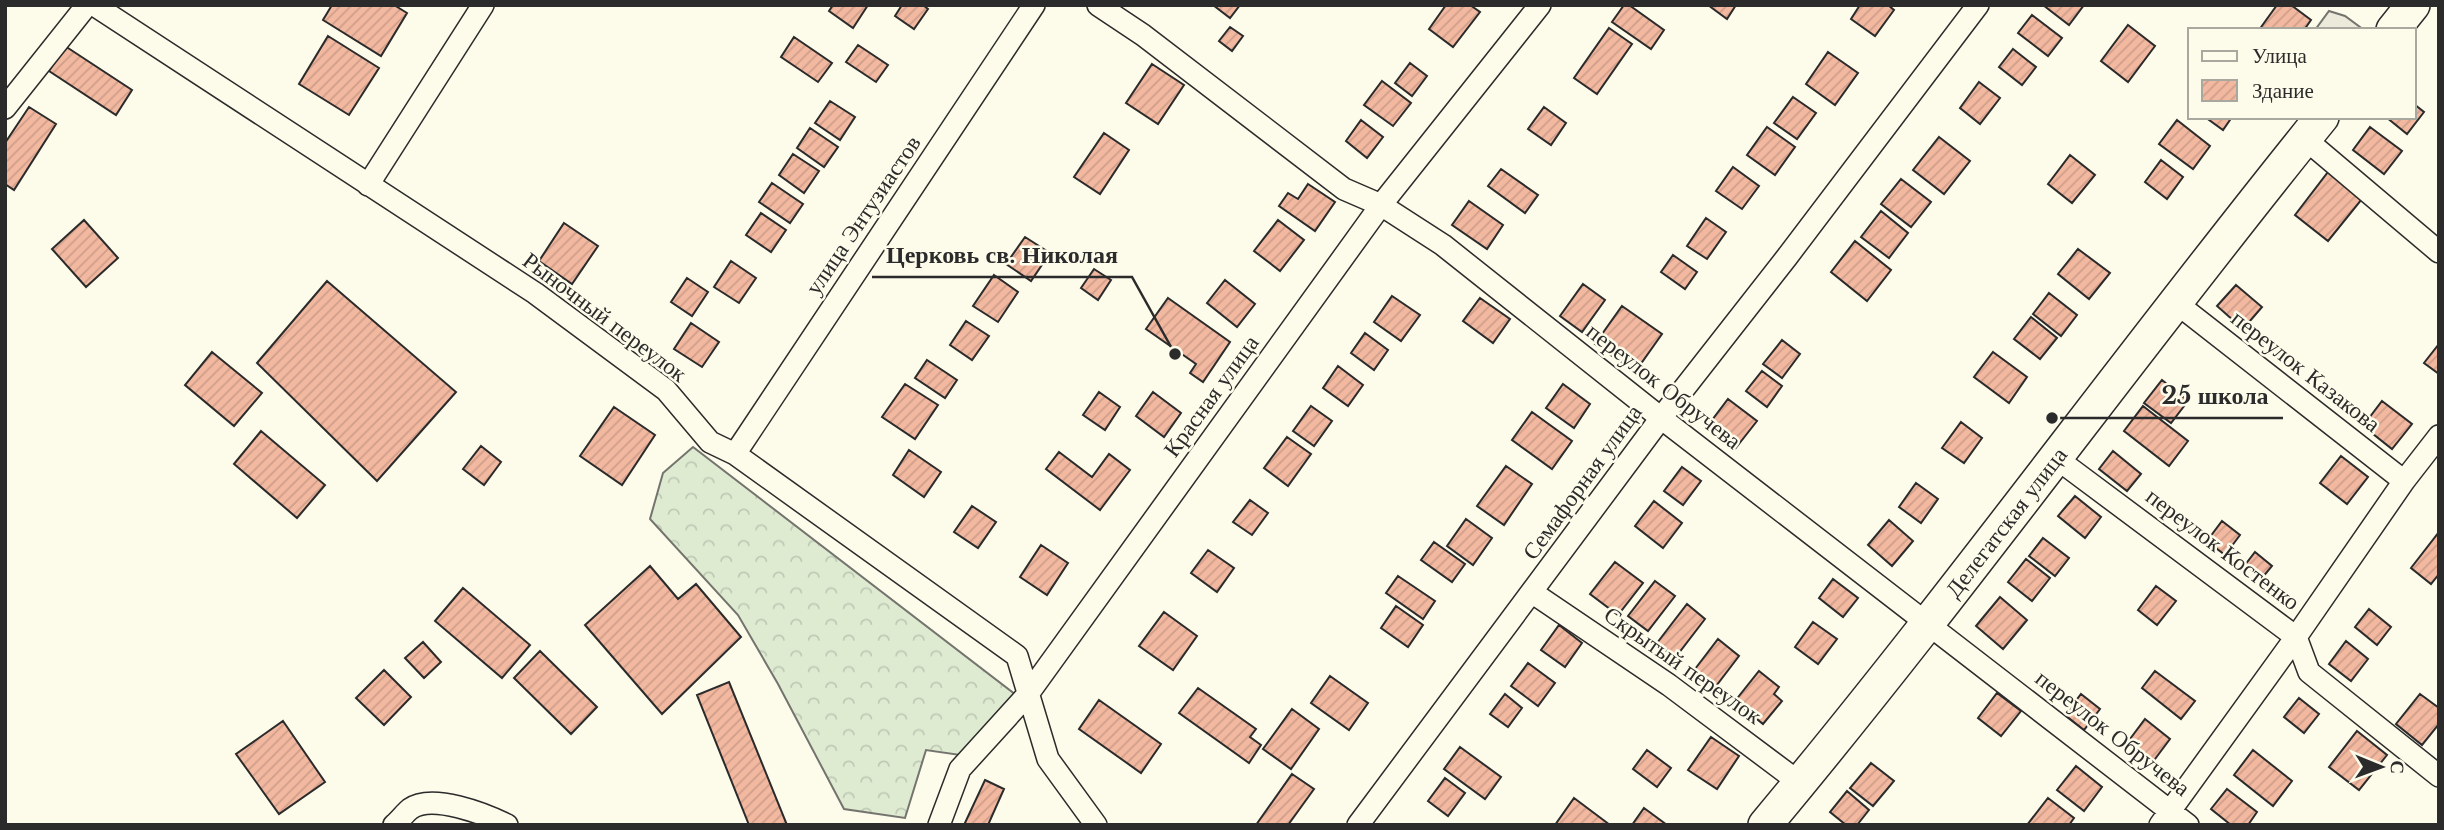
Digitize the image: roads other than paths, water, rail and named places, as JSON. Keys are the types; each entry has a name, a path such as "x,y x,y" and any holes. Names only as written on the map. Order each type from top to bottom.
{"main road":[{"path":"2395,28 2413,5"},
{"name":"Делегатская улица","path":"1765,825 1929,624 2175,302 2313,128"}],"street":[{"path":"5,108 87,5"},
{"name":"Рыночный переулок","path":"94,5 535,293 666,390 710,442 735,454 1017,656 1048,759 1096,825"},
{"path":"368,185 483,5"},
{"name":"улица Энтузиастов","path":"735,454 1034,5"},
{"name":"переулок Обручева","path":"1098,5 1143,35 1344,189 1381,205 1443,245 1661,418 1929,624 2165,818 2188,825"},
{"name":"Красная улица","path":"939,825 960,769 1028,694 1381,205 1540,5"},
{"name":"Семафорная улица","path":"1358,825 1661,418 1796,246 1978,5"},
{"path":"2313,128 2439,252"},
{"name":"переулок Казакова","path":"2175,302 2404,481"},
{"path":"2165,818 2296,637 2404,481 2439,436"},
{"name":"переулок Костенко","path":"2056,458 2296,637 2309,672 2439,776"},
{"name":"Скрытый переулок","path":"1533,593 1669,685 1800,783"},
{"path":"394,825 412,807 444,802 489,816 507,825"}],"place":[{"name":"Церковь св. Николая","path":"1175,354"},
{"name":"25 школа","path":"2052,418"}]}
